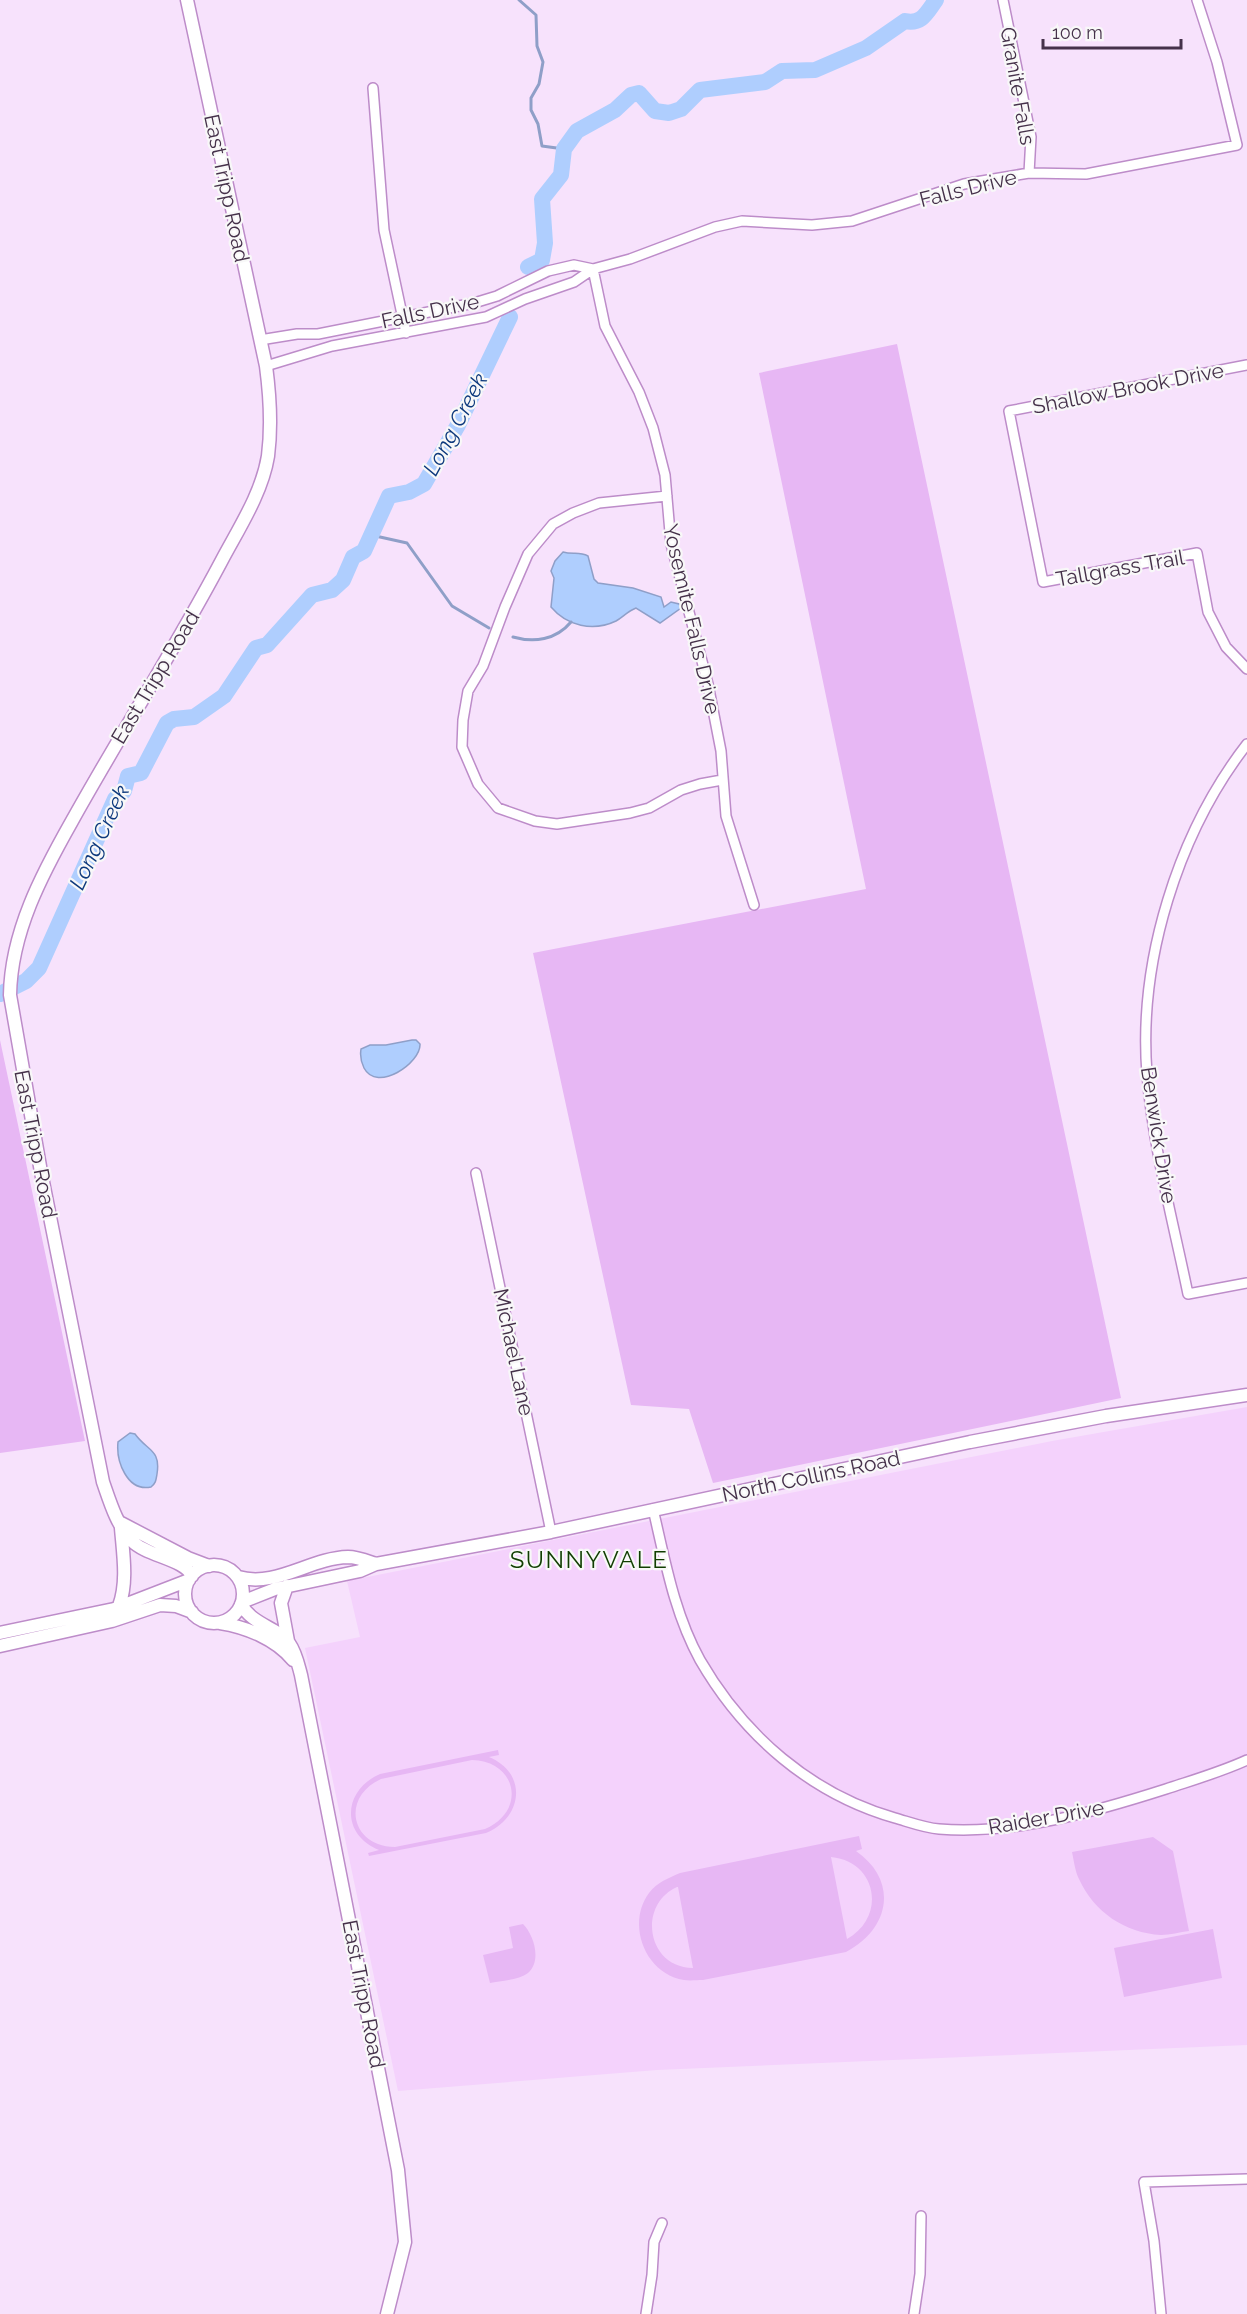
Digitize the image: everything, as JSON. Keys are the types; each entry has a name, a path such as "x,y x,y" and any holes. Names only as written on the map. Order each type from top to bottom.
{"street":[{"name":"East Tripp Road","path":"187,0 266,366 271,406 268,458 254,500 198,606 122,732 51,859 20,932 12,966 10,1003 49,1215 103,1482 111,1506 132,1542 142,1549 189,1570 191,1578"},
{"name":"Granite Falls","path":"1003,0 1031,137 1029,173"},
{"name":"Falls Drive","path":"266,366 332,346 486,317 525,299 574,282 593,269 630,259 715,227 742,221 812,225 852,221 964,184 1029,173 1086,174 1237,145 1217,62 1197,0"},
{"path":"373,88 384,230 406,333"},
{"name":"Falls Drive","path":"260,340 297,334 318,334 474,303 497,296 548,271 574,265 593,269"},
{"name":"Yosemite Falls Drive","path":"593,269 605,326 639,392 653,428 665,475 671,544 708,684 721,751 726,816 754,905"},
{"name":"Shallow Brook Drive","path":"1043,582 1009,411 1247,365"},
{"path":"667,496 599,503 573,513 553,524 528,554 483,666 468,691 463,720 462,747 478,784 498,808 535,821 557,824 649,808 681,790 722,780"},
{"name":"Tallgrass Trail","path":"1043,582 1197,553 1208,612 1226,646 1247,669"},
{"name":"Benwick Drive","path":"1247,744 1233,761 1201,816 1176,875 1158,937 1148,1005 1147,1071 1155,1138 1188,1294 1247,1283"},
{"name":"Michael Lane","path":"476,1173 551,1532"},
{"name":"North Collins Road","path":"242,1603 287,1586 360,1570 376,1563 551,1532 1095,1418 1247,1395"},
{"name":"Raider Drive","path":"653,1509 672,1591 696,1650 712,1678 744,1722 777,1754 802,1775 840,1798 879,1814 939,1829 1005,1828 1077,1814 1136,1799 1225,1770 1247,1760"},
{"path":"0,1633 31,1633 112,1621 168,1604 192,1612 207,1622 216,1623 233,1617 242,1603 243,1593 238,1577 225,1567 208,1566 188,1558 120,1523"},
{"path":"119,1606 124,1577 120,1523"},
{"name":"North Collins Road","path":"238,1577 255,1580 268,1579 325,1561 349,1557 376,1563"},
{"path":"0,1646 31,1633 119,1606 191,1578 208,1566"},
{"path":"191,1578 186,1596 192,1612"},
{"name":"East Tripp Road","path":"287,1586 281,1603 288,1641 295,1654 301,1675 398,2170 405,2242 387,2314"},
{"path":"242,1603 245,1610 259,1623 288,1641"},
{"name":"East Tripp Road","path":"216,1623 242,1628 268,1639 289,1655 301,1675"},
{"path":"1161,2314 1154,2241 1144,2182 1247,2179"},
{"path":"915,2314 920,2274 921,2216"},
{"path":"646,2314 654,2242 662,2223"}],"shaded area":[{"path":"897,344 1121,1398 713,1483 689,1409 631,1405 533,953 866,889 759,373"},
{"path":"0,1040 85,1441 0,1453"},
{"path":"1247,1407 1247,2045 657,2070 398,2091 305,1648 360,1637 347,1581 1052,1441"},
{"path":"498,1750 499,1755 489,1757 502,1764 510,1774 515,1784 516,1795 508,1817 486,1833 369,1856 368,1853 379,1850 366,1843 358,1834 352,1823 351,1812 353,1801 359,1790 380,1774","holes":["472,1760 487,1763 499,1769 507,1778 511,1788 511,1800 507,1811 498,1821 485,1829 395,1847 380,1845 360,1830 356,1819 356,1808 360,1797 368,1787 381,1779"]},
{"path":"859,1836 862,1849 856,1851 870,1863 879,1876 884,1904 880,1918 872,1931 846,1952 703,1980 684,1980 670,1976 650,1958 643,1946 639,1919 642,1905 652,1889 680,1873","holes":["831,1857 847,1861 859,1868 867,1879 871,1891 872,1904 868,1917 860,1929 847,1939","678,1887 693,1968 677,1965 665,1958 657,1947 653,1934 652,1921 656,1907 664,1896"]},
{"path":"1153,1837 1173,1851 1189,1931 1161,1935 1123,1925 1102,1911 1085,1891 1078,1876 1072,1852"},
{"path":"523,1924 535,1948 535,1962 532,1968 520,1977 490,1983 483,1955 513,1948 509,1927"},
{"path":"1213,1929 1222,1978 1124,1997 1114,1948"}],"water":[{"path":"563,552 588,556 594,579 598,583 633,588 661,597 664,607 671,602 679,604 681,608 660,623 636,608 607,624 590,626 573,623 557,614 551,607 554,578 551,571 555,561"},
{"path":"412,1040 420,1044 414,1059 406,1067 388,1076 378,1077 370,1075 364,1068 361,1049 370,1045 386,1045"},
{"path":"130,1433 135,1434 152,1451 157,1460 156,1480 151,1487 135,1485 129,1480 121,1466 118,1442"}],"waterway":[{"path":"519,0 536,15 537,46 543,62 539,84 531,98 531,110 538,124 542,146 564,149"},
{"name":"Long Creek","path":"528,267 542,260 545,243 542,199 561,175 564,149 577,131 615,110 631,95 639,93 655,111 669,113 681,109 700,90 765,82 782,71 815,70 866,48 905,21 920,19 936,0"},
{"name":"Long Creek","path":"0,994 26,981 39,968 115,799 124,791 128,776 141,773 167,723 174,719 194,717 224,696 256,648 267,645 312,595 332,590 343,580 353,557 364,551 389,496 409,492 424,484 458,425 510,317"},
{"path":"371,535 407,543 452,606 489,628"},
{"path":"513,637 537,640 559,633 571,622"}],"district":[{"name":"SUNNYVALE","path":"589,1559"}]}
